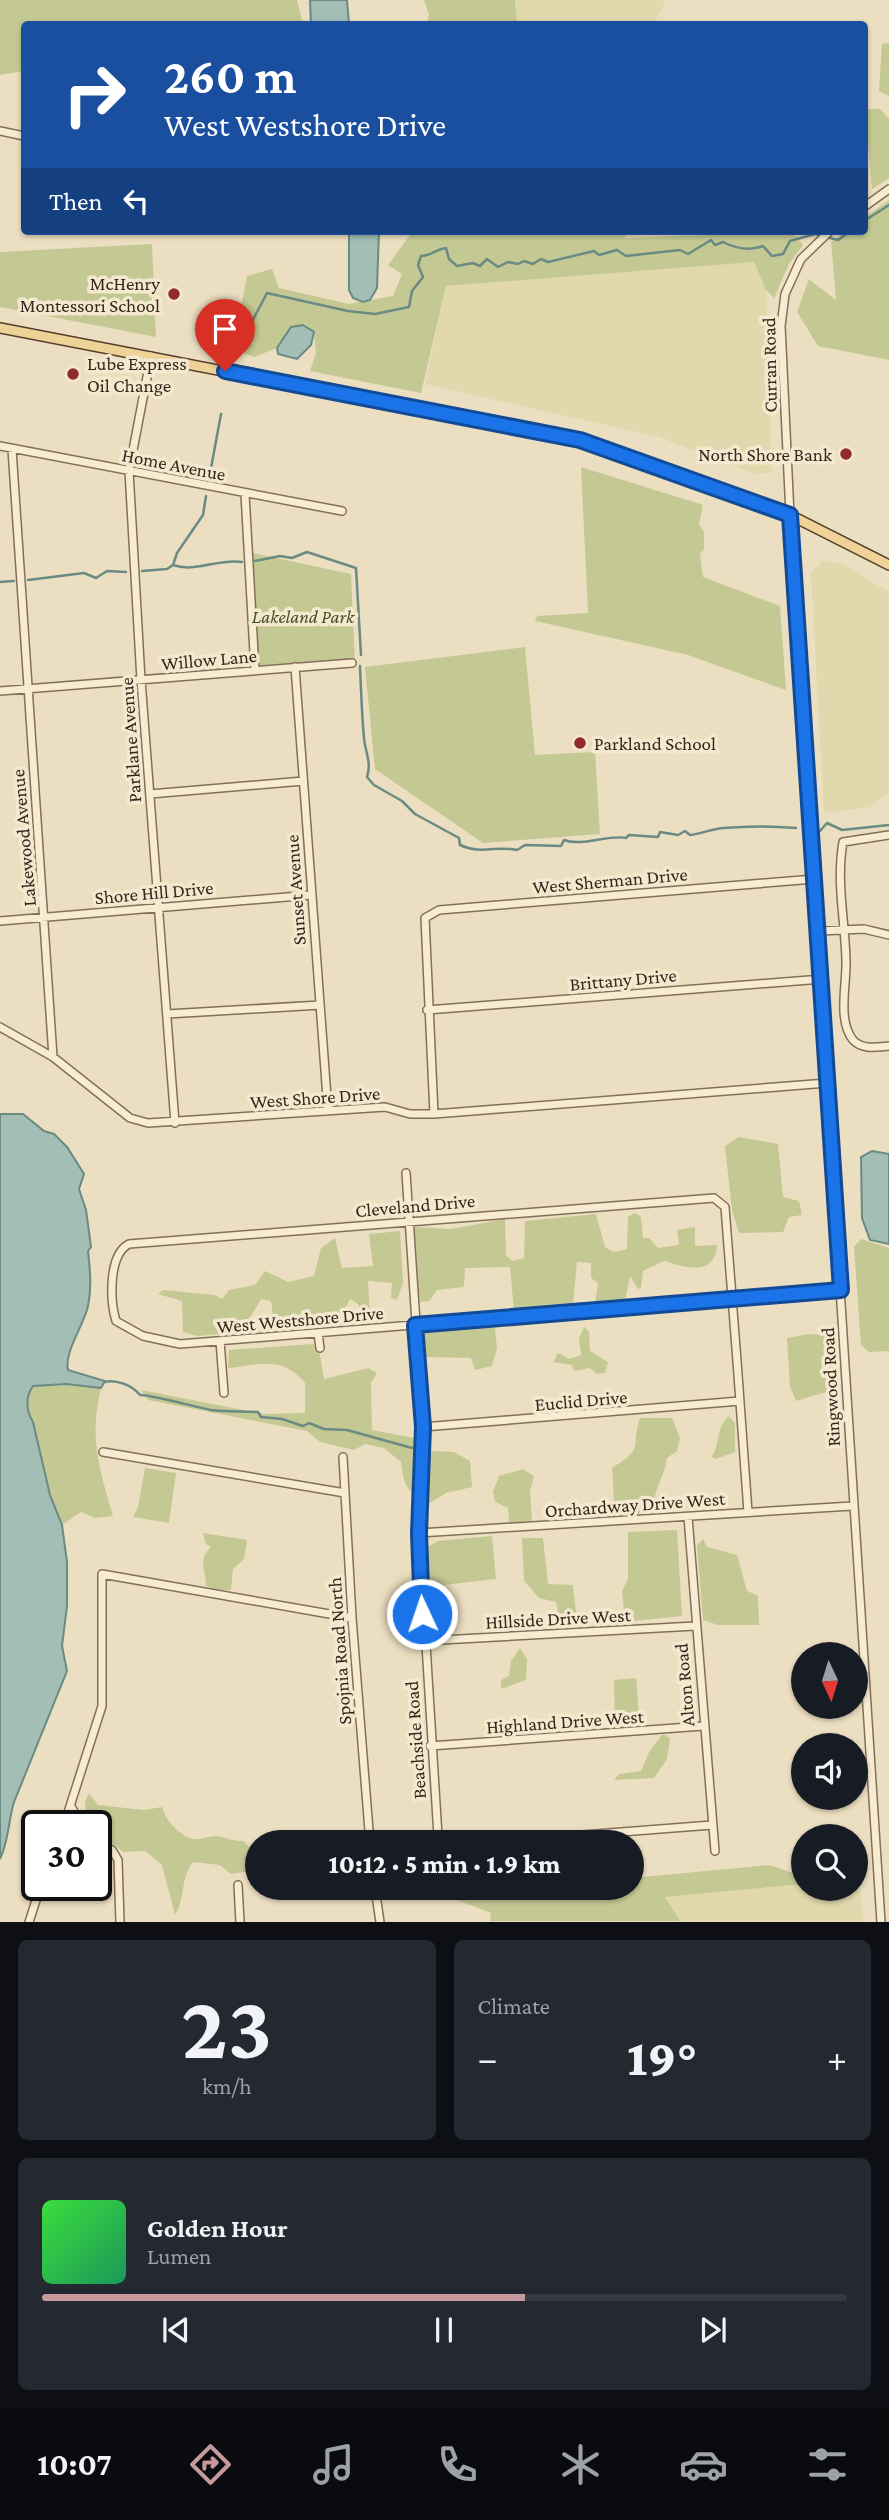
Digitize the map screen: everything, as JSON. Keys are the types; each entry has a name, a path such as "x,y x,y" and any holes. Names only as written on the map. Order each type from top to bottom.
{"main road":[{"path":"0,328 580,440 790,515 889,565"}],"street":[{"path":"0,131 21,135"},
{"path":"868,204 889,189"},
{"name":"Curran Road","path":"790,515 780,327 785,294 801,259 826,235"},
{"name":"Parklane Avenue","path":"151,356 129,471 141,680 175,1123"},
{"name":"Home Avenue","path":"0,446 342,511"},
{"name":"Lakewood Avenue","path":"12,449 53,1057"},
{"path":"245,494 255,671"},
{"name":"Ringwood Road","path":"790,515 881,1922"},
{"name":"Willow Lane","path":"0,691 352,663"},
{"name":"Sunset Avenue","path":"295,667 328,1111"},
{"path":"150,794 303,781"},
{"path":"889,835 843,842 839,885 844,929 847,1029 855,1042 870,1048 889,1046"},
{"name":"West Sherman Drive","path":"427,1010 423,932 425,918 439,910 814,879"},
{"name":"Shore Hill Drive","path":"0,921 311,895"},
{"path":"819,931 864,929 889,935"},
{"name":"Brittany Drive","path":"427,1010 822,979"},
{"path":"167,1014 320,1005"},
{"path":"427,1010 434,1114"},
{"name":"West Shore Drive","path":"0,1027 53,1057 130,1118 148,1123 385,1107 410,1114 434,1114 827,1083"},
{"name":"Beachside Road","path":"406,1173 423,1427 419,1533 430,1746 437,1830"},
{"name":"Cleveland Drive","path":"112,1307 117,1256 121,1248 129,1244 698,1197 721,1201 726,1207 732,1298"},
{"name":"West Westshore Drive","path":"112,1307 116,1321 142,1336 180,1344 841,1290"},
{"path":"732,1298 748,1512"},
{"path":"318,1333 320,1348"},
{"path":"220,1341 224,1393"},
{"name":"Euclid Drive","path":"423,1427 740,1401"},
{"path":"103,1452 345,1493"},
{"name":"Spojnia Road North","path":"343,1457 352,1618 369,1830"},
{"name":"Orchardway Drive West","path":"419,1533 852,1506"},
{"name":"Alton Road","path":"688,1517 715,1851"},
{"path":"72,1808 102,1706 102,1574 352,1618"},
{"name":"Hillside Drive West","path":"424,1641 695,1626"},
{"name":"Highland Drive West","path":"430,1746 703,1727"},
{"path":"644,1830 712,1825"},
{"path":"112,1850 118,1860 120,1922"},
{"path":"237,1885 240,1922"},
{"path":"377,1900 380,1922"},
{"path":"29,1922 36,1901"}],"shaded area":[{"path":"515,0 666,0 656,21 517,21"},
{"path":"754,262 766,290 772,472 756,474 659,437 425,384 446,286"},
{"path":"823,560 842,564 889,592 889,792 871,807 824,813 811,573"},
{"path":"791,1885 791,1901 861,1901 863,1921 680,1921 665,1897"}],"green space":[{"path":"0,0 297,0 302,21 21,21 21,72 0,75"},
{"path":"424,0 515,0 517,21 428,21 429,15"},
{"path":"889,43 889,96 879,91 882,44"},
{"path":"868,109 880,109 889,119 889,178 872,189"},
{"path":"889,200 889,360 818,346 797,312 809,279 836,300 831,242 841,235 868,235 868,215"},
{"path":"410,235 626,235 626,238 795,235 803,245 789,264 774,298 766,290 754,262 446,286 421,393 310,371 316,353 314,333 307,327 291,327 277,348 254,357 233,349 247,276 272,269 279,288 349,304 393,296 402,274 388,265"},
{"path":"152,244 156,337 0,307 0,252"},
{"path":"581,467 703,505 699,524 704,532 704,550 700,553 703,577 780,606 786,690 688,655 535,621 537,616 588,613"},
{"name":"Lakeland Park","path":"248,552 351,574 355,663 255,671"},
{"path":"525,647 535,755 595,752 600,834 483,843 375,769 365,667"},
{"path":"739,1137 778,1144 783,1197 799,1201 802,1215 789,1217 783,1232 739,1233 732,1210 725,1146"},
{"path":"635,1213 641,1217 643,1238 649,1238 658,1248 679,1245 677,1230 695,1227 695,1246 717,1245 711,1262 697,1268 664,1261 643,1271 641,1288 638,1289 630,1276 625,1301 595,1304 598,1283 591,1278 591,1263 577,1262 573,1305 514,1312 510,1267 465,1268 464,1287 437,1290 429,1301 420,1302 413,1234 415,1227 451,1229 505,1219 506,1255 512,1261 524,1258 525,1221 596,1214 605,1247 614,1252 627,1249 628,1217"},
{"path":"400,1231 403,1283 397,1300 391,1298 392,1283 368,1281 370,1315 364,1319 358,1304 350,1299 339,1317 329,1324 308,1328 286,1326 274,1322 271,1301 261,1299 242,1332 197,1336 183,1332 182,1301 158,1294 163,1290 215,1295 222,1299 229,1290 255,1285 265,1271 288,1282 314,1276 321,1248 335,1238 342,1268 373,1266 369,1234"},
{"path":"861,1239 889,1248 889,1351 869,1352 861,1345 854,1247"},
{"path":"495,1327 497,1348 492,1366 475,1370 471,1358 424,1357 424,1332"},
{"path":"584,1327 589,1332 590,1351 608,1362 605,1373 597,1374 590,1368 574,1371 572,1365 553,1362 558,1353 569,1359 581,1355 579,1338"},
{"path":"809,1334 833,1336 836,1389 796,1401 790,1387 787,1338"},
{"path":"313,1344 320,1355 324,1379 368,1368 377,1373 371,1383 372,1430 414,1438 431,1451 454,1452 470,1461 472,1487 446,1493 428,1504 411,1492 403,1477 401,1462 384,1448 365,1444 354,1450 320,1442 307,1431 148,1400 141,1390 264,1414 305,1413 305,1383 296,1374 288,1368 270,1364 228,1368 229,1350"},
{"path":"57,1384 101,1388 96,1422 97,1453 113,1516 95,1518 81,1512 62,1525 50,1495 27,1404 33,1386"},
{"path":"729,1416 735,1423 735,1452 716,1459 711,1457 721,1426"},
{"path":"640,1418 672,1418 680,1438 677,1451 667,1458 655,1495 653,1512 615,1516 612,1468 633,1451"},
{"path":"145,1468 176,1473 169,1523 133,1517 138,1507"},
{"path":"523,1469 534,1476 530,1491 532,1521 509,1523 508,1508 495,1502 493,1492 499,1476"},
{"path":"677,1530 682,1616 625,1622 622,1592 628,1578 628,1532"},
{"path":"203,1533 247,1540 244,1559 233,1569 231,1590 206,1586 203,1561 211,1547 206,1544"},
{"path":"492,1536 496,1579 426,1587 424,1549 438,1541"},
{"path":"522,1538 543,1538 548,1584 573,1585 577,1621 568,1626 560,1623 556,1602 539,1598 524,1581"},
{"path":"703,1539 707,1547 737,1555 747,1591 758,1596 759,1625 718,1625 703,1620 697,1546"},
{"path":"520,1648 527,1659 526,1680 501,1689 501,1680 509,1676 511,1661"},
{"path":"636,1678 640,1724 625,1728 615,1725 614,1680"},
{"path":"663,1734 670,1738 667,1759 654,1778 614,1780 619,1774 641,1771 650,1750"},
{"path":"89,1793 98,1805 144,1810 162,1807 176,1829 187,1837 199,1839 216,1836 243,1841 245,1872 231,1874 220,1865 193,1862 186,1875 181,1902 175,1915 162,1865 145,1851 123,1852 112,1843 112,1810 86,1810 85,1802"},
{"path":"770,1865 791,1872 791,1885 665,1897 680,1921 490,1921 491,1913 457,1900 644,1900 644,1877"}],"water":[{"path":"310,0 347,0 349,21 311,21"},
{"path":"349,235 379,235 377,288 370,300 363,302 353,298 349,290"},
{"path":"212,311 228,327 231,341 227,343 206,336 209,312"},
{"path":"303,325 314,332 311,345 297,359 278,354 277,348 291,327"},
{"path":"0,1114 23,1114 44,1131 54,1134 67,1147 84,1174 79,1189 86,1210 91,1247 88,1251 90,1292 86,1313 69,1355 68,1370 105,1381 101,1388 66,1384 33,1386 27,1404 50,1495 62,1525 67,1562 67,1606 62,1646 67,1671 14,1802 0,1859"},
{"path":"872,1151 889,1154 889,1244 870,1240 862,1218 861,1157"}],"waterway":[{"path":"868,218 889,205"},
{"path":"233,358 267,293 348,311 375,314 409,307 412,291 423,277 418,265 421,256 446,248 449,259 457,266 473,263 480,266 487,259 498,267 508,262 518,264 524,261 533,264 541,259 548,262 594,251 599,255 617,250 626,256 680,250 688,254 711,240 715,245 723,242 743,248 763,246 772,256 783,254 790,241 811,235"},
{"path":"819,235 838,240 845,235"},
{"path":"209,479 221,414"},
{"path":"142,571 167,569 173,565 177,553 203,515 206,496"},
{"path":"255,561 280,556 292,558 307,552 356,568 361,655"},
{"path":"173,565 190,567 242,562"},
{"path":"28,580 84,573 96,578 107,571 126,572"},
{"path":"0,582 14,581"},
{"path":"360,666 364,738 369,762 367,777 374,785 402,801 415,814 459,838 460,845 468,848 517,850 525,845 561,846 564,840 579,842 626,838 629,835 658,837 660,832 678,835 685,831 690,835 732,827 796,828"},
{"path":"820,831 827,823 842,830 889,825"},
{"path":"104,1382 124,1384 140,1395 211,1410 258,1412 261,1417 282,1419 303,1426 309,1423 324,1429 347,1430 412,1448"}],"place":[{"name":"McHenry Montessori School","path":"174,294"},
{"name":"Lube Express Oil Change","path":"73,374"},
{"name":"North Shore Bank","path":"846,454"},
{"name":"Parkland School","path":"580,743"}],"route":[{"path":"225,371 580,440 790,515 841,1290 415,1325 423,1427 419,1494 422,1614"}]}
